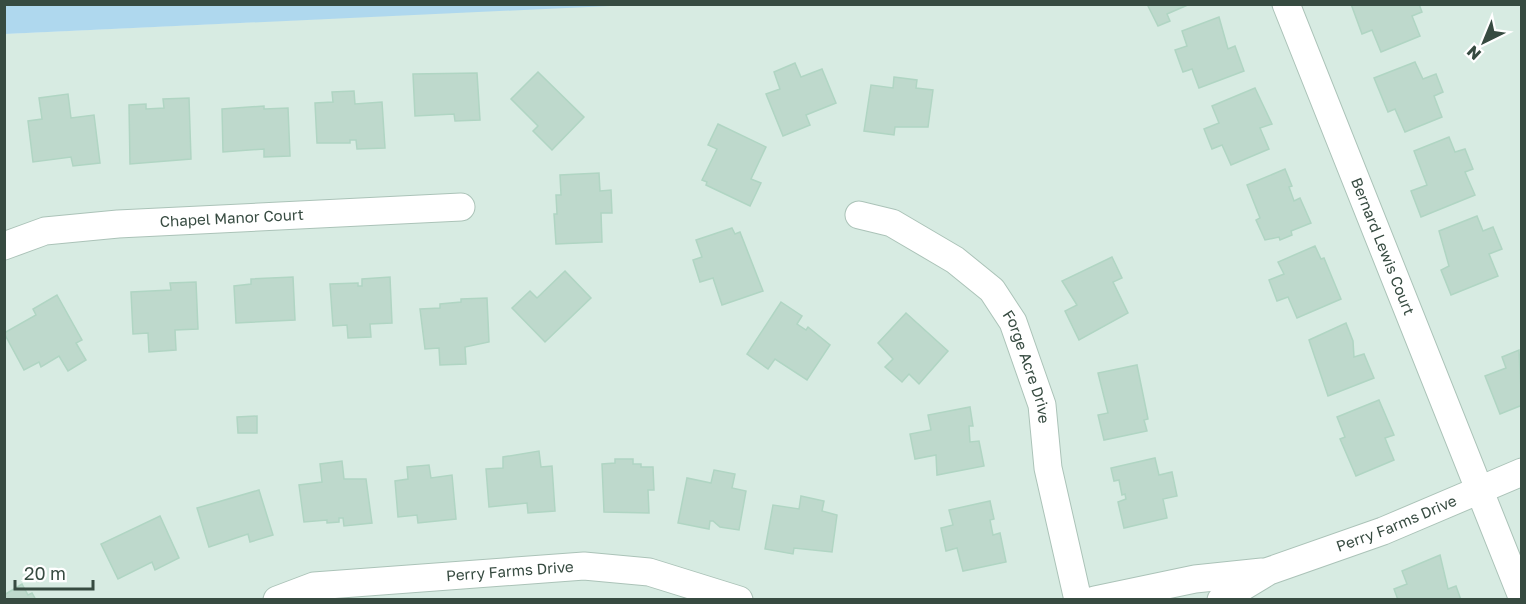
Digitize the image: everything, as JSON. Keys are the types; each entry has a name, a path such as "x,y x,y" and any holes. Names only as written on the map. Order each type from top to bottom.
{"street":[{"name":"Bernard Lewis Court","path":"1286,4 1521,597"},
{"name":"Chapel Manor Court","path":"4,246 45,231 118,224 461,207"},
{"name":"Forge Acre Drive","path":"859,215 892,224 955,260 992,290 1013,322 1042,405 1048,468 1078,600"},
{"name":"Perry Farms Drive","path":"1221,600 1269,571 1383,531 1521,472"},
{"name":"Perry Farms Drive","path":"277,600 314,586 584,566 649,572 739,600"},
{"name":"Perry Farms Drive","path":"1095,600 1195,579 1269,571"}],"shaded area":[{"path":"5,4 631,4 631,5 5,34"},
{"path":"631,4 1521,5 1521,599 5,599 4,34"}],"building":[{"path":"1147,4 1190,4 1167,14 1170,21 1158,26"},
{"path":"1351,4 1419,4 1422,12 1412,16 1420,36 1381,52 1372,30 1362,34"},
{"path":"1219,17 1228,49 1235,46 1244,71 1199,88 1192,69 1183,72 1175,50 1187,46 1182,31"},
{"path":"1415,62 1423,79 1436,74 1443,92 1434,96 1442,117 1405,132 1395,109 1388,112 1374,78"},
{"path":"795,63 801,77 822,69 836,103 806,115 810,125 783,136 766,94 780,89 774,72"},
{"path":"538,72 584,117 552,150 533,131 538,126 511,99"},
{"path":"477,73 480,120 455,121 454,114 415,116 413,74"},
{"path":"894,77 917,80 916,88 933,90 928,127 895,127 894,135 864,131 871,85 893,88"},
{"path":"1255,88 1272,124 1260,128 1269,149 1231,165 1222,145 1212,149 1204,129 1219,123 1212,106"},
{"path":"354,91 355,104 382,102 385,148 357,149 356,140 350,140 350,143 317,143 315,103 333,102 332,92"},
{"path":"68,94 71,118 94,115 100,163 73,166 71,157 33,162 28,121 42,119 39,98"},
{"path":"189,98 191,159 130,164 129,105 146,104 146,109 164,108 163,99"},
{"path":"264,106 264,109 288,108 290,156 264,157 264,149 223,152 222,109"},
{"path":"718,124 766,147 751,179 761,183 750,206 706,185 707,182 702,180 717,149 708,145"},
{"path":"1449,137 1455,152 1465,149 1473,169 1465,172 1475,195 1421,217 1411,191 1427,185 1414,151"},
{"path":"1285,169 1292,186 1289,187 1294,201 1300,198 1311,223 1291,231 1292,235 1280,240 1279,237 1265,240 1256,220 1260,218 1247,185"},
{"path":"599,173 600,191 611,190 612,213 601,213 602,242 556,244 554,214 557,214 556,195 561,195 560,175"},
{"path":"1477,216 1483,231 1493,227 1502,249 1489,254 1498,276 1451,295 1441,270 1449,266 1439,231"},
{"path":"732,228 735,234 740,232 763,291 722,305 713,278 700,282 693,260 702,257 696,240"},
{"path":"1315,246 1321,259 1324,258 1341,299 1297,318 1288,297 1277,301 1269,280 1284,274 1278,262"},
{"path":"1112,257 1122,278 1113,282 1128,313 1079,340 1065,311 1077,305 1062,281"},
{"path":"565,271 591,298 545,342 512,308 530,291 537,298"},
{"path":"293,277 295,320 236,323 234,286 251,284 251,279"},
{"path":"390,277 392,323 370,324 371,337 348,338 347,325 333,326 330,284 358,283 358,286 362,286 362,279"},
{"path":"196,282 198,329 175,330 176,350 149,352 148,333 133,334 131,292 171,290 170,283"},
{"path":"57,295 82,340 76,343 86,360 68,371 59,356 41,367 39,362 24,370 4,333 36,315 33,309"},
{"path":"487,298 489,342 465,347 466,364 440,365 439,348 425,349 420,309 440,308 440,304 461,302 461,299"},
{"path":"781,302 802,316 797,324 806,330 808,327 830,345 807,380 775,359 768,369 747,354"},
{"path":"906,313 948,351 919,384 909,374 902,382 885,367 893,359 878,343"},
{"path":"1346,323 1353,341 1354,357 1364,354 1374,378 1328,396 1309,340"},
{"path":"1519,350 1522,409 1520,406 1500,414 1485,376 1506,368 1502,357"},
{"path":"1137,365 1148,419 1144,420 1147,431 1104,440 1098,415 1108,413 1098,373"},
{"path":"1379,400 1394,435 1385,438 1394,460 1356,476 1340,439 1345,437 1337,417"},
{"path":"970,407 973,426 969,426 970,442 979,441 984,466 937,475 936,455 915,459 910,434 931,430 928,415"},
{"path":"257,416 257,433 238,433 237,417"},
{"path":"539,451 541,467 552,466 555,511 528,513 527,503 489,507 486,469 503,468 503,457"},
{"path":"1155,458 1159,475 1172,472 1177,496 1163,499 1167,518 1124,528 1118,502 1126,499 1125,494 1122,495 1119,480 1114,481 1111,468"},
{"path":"615,459 633,459 633,464 653,467 654,490 648,490 649,513 604,512 602,464 615,463"},
{"path":"342,461 344,479 366,479 372,523 344,526 343,518 339,518 339,522 327,523 327,520 304,522 299,485 322,482 320,464"},
{"path":"429,465 431,478 452,475 456,519 418,523 417,515 398,517 395,481 408,479 407,467"},
{"path":"714,470 735,474 732,488 746,491 739,530 720,527 713,521 710,521 709,529 678,523 687,478 711,483"},
{"path":"259,490 273,535 250,542 248,534 209,547 197,508"},
{"path":"801,496 824,501 822,511 837,515 832,552 794,548 793,554 765,549 773,505 799,509"},
{"path":"990,501 994,519 990,520 993,535 1000,533 1006,562 963,571 957,548 946,551 941,528 953,525 949,510"},
{"path":"160,516 179,558 155,570 152,562 118,579 101,544"},
{"path":"1440,555 1448,589 1456,586 1461,600 1398,600 1394,589 1407,584 1402,571"},
{"path":"22,584 28,595 32,593 36,600 4,600 4,595"}]}
